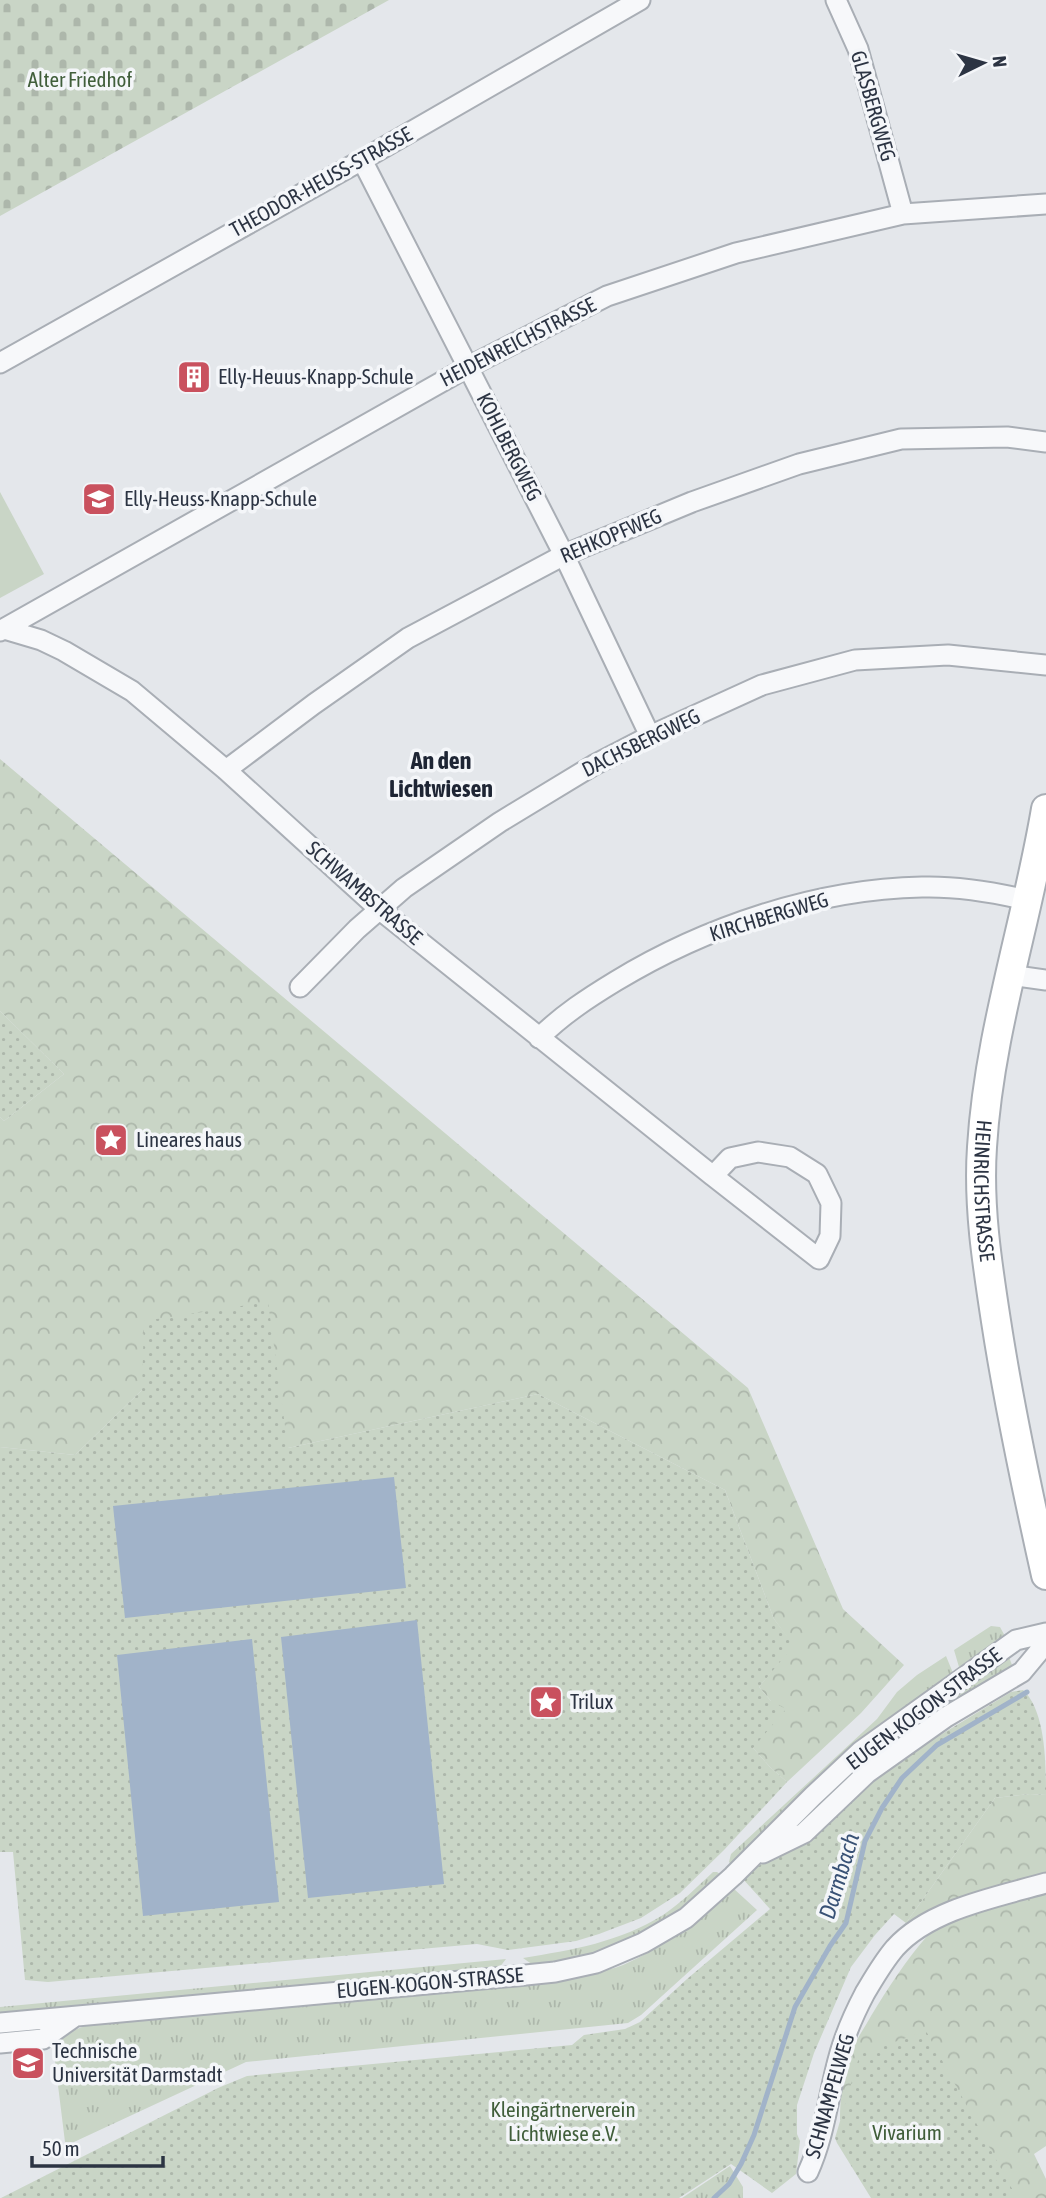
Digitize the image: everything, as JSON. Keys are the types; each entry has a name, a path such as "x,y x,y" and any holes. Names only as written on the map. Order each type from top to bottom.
{"main road":[{"name":"HEINRICHSTRASSE","path":"1046,809 988,1085 981,1149 982,1218 988,1274 1014,1427 1046,1575"}],"street":[{"name":"THEODOR-HEUSS-STRASSE","path":"0,363 640,0"},
{"name":"GLASBERGWEG","path":"836,0 858,49 903,214"},
{"name":"KOHLBERGWEG","path":"362,160 564,555 650,736"},
{"name":"HEIDENREICHSTRASSE","path":"2,630 468,366 607,296 736,253 903,214 1046,204"},
{"name":"REHKOPFWEG","path":"226,770 408,638 564,555 692,502 799,464 901,439 1007,437 1046,442"},
{"name":"SCHWAMBSTRASSE","path":"2,630 41,640 132,691 226,770 379,909 713,1176 819,1259 830,1236 831,1203 817,1174 790,1157 758,1152 730,1158 713,1176"},
{"name":"DACHSBERGWEG","path":"300,987 404,888 520,810 594,765 650,736 762,685 855,660 948,655 1046,665"},
{"name":"KIRCHBERGWEG","path":"540,1038 557,1020 651,960 713,932 755,918 846,895 889,889 957,889 1027,900"},
{"path":"1010,975 1046,980"},
{"name":"EUGEN-KOGON-STRASSE","path":"0,2023 542,1973 596,1963 643,1943 686,1918 751,1859 861,1751 1016,1640 1046,1633"},
{"name":"EUGEN-KOGON-STRASSE","path":"751,1859 804,1833 867,1773 946,1717 1022,1672 1046,1643"},
{"name":"SCHNAMPELWEG","path":"808,2172 818,2148 840,2050 853,2017 880,1969 896,1947 927,1923 952,1911 1046,1882"},
{"path":"0,2043 43,2039 75,2016"}],"green space":[{"name":"Alter Friedhof","path":"0,0 389,0 0,216"},
{"path":"0,492 44,574 0,598"},
{"path":"0,759 748,1388 843,1609 904,1665 861,1713 787,1782 753,1748 771,1701 759,1687 793,1645 774,1619 725,1490 538,1394 288,1448 142,1390 75,1455 0,1447 0,1117 4,1121 64,1074 0,1011"},
{"path":"0,1011 64,1074 4,1121 0,1117"},
{"path":"268,1302 288,1448 538,1394 725,1490 774,1619 794,1645 759,1687 771,1701 786,1709 753,1748 787,1782 680,1893 641,1918 576,1941 546,1945 508,1950 477,1944 48,1982 25,1980 13,1852 0,1852 0,1447 75,1455 142,1390 144,1321"},
{"path":"991,1626 1000,1627 1006,1638 959,1667 954,1650"},
{"path":"946,1656 953,1673 887,1720 846,1755 732,1866 729,1862 731,1854 877,1719 897,1692"},
{"path":"1009,1657 1012,1665 941,1710 806,1822 802,1819 880,1746"},
{"name":"Kleingärtnerverein Lichtwiese e.V.","path":"1023,1690 1031,1699 1040,1725 1045,1754 1046,1795 995,1798 906,1923 894,1914 851,1967 814,2053 797,2105 797,2134 800,2141 796,2174 772,2193 731,2164 679,2198 1,2198 218,2088 247,2076 572,2045 584,2035 625,2029 640,2022 770,1909 742,1878 836,1811 891,1765 1011,1692"},
{"path":"1046,1795 1046,2146 1034,2154 1046,2179 1046,2198 922,2198 866,2133 840,2120 846,2067 854,2046 877,2006 928,1935 906,1923 995,1798"},
{"path":"713,1872 720,1874 699,1894 657,1925 635,1937 612,1947 561,1961 533,1965 523,1958 577,1948 630,1932 670,1910"},
{"path":"733,1888 757,1910 641,2015 628,2023 246,2062 74,2142 65,2142 53,2045 80,2028 91,2024 565,1980 639,1958 668,1941"},
{"path":"506,1959 499,1968 0,2014 0,2007"},
{"name":"Vivarium","path":"926,2031 1017,2198 871,2198 837,2143 835,2138 860,2054"},
{"path":"730,2166 743,2187 743,2198 682,2198"}],"water":[{"path":"394,1477 406,1588 125,1618 113,1506"},
{"path":"417,1620 444,1884 308,1898 281,1637"},
{"path":"252,1639 279,1902 143,1916 117,1655"}],"waterway":[{"name":"Darmbach","path":"714,2198 729,2184 741,2164 754,2135 795,2007 846,1923 865,1841 882,1808 902,1778 937,1745 1027,1692"}],"place":[{"name":"Elly-Heuus-Knapp-Schule","path":"194,377"},
{"name":"Elly-Heuss-Knapp-Schule","path":"99,499"},
{"name":"Lineares haus","path":"111,1140"},
{"name":"Trilux","path":"546,1702"},
{"name":"Technische Universität Darmstadt","path":"28,2063"}],"district":[{"name":"An den Lichtwiesen","path":"441,775"}]}
